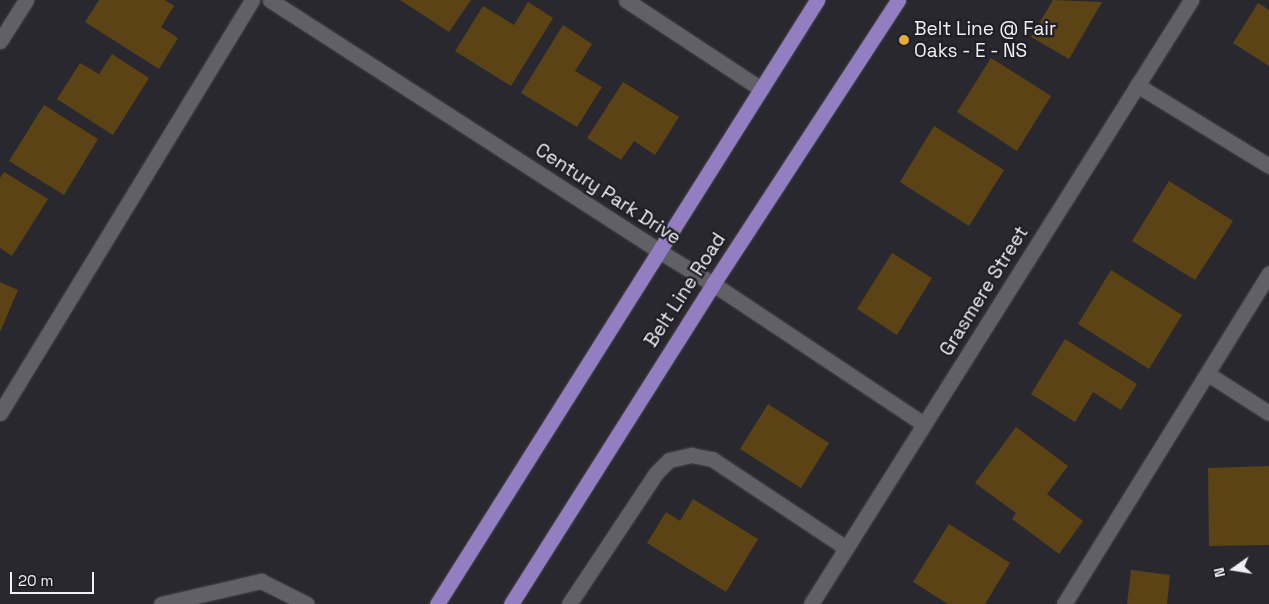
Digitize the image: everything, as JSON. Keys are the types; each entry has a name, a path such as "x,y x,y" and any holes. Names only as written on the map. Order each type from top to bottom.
{"main road":[{"path":"437,604 818,0"},
{"name":"Belt Line Road","path":"511,604 712,284 898,0"}],"street":[{"path":"0,41 26,0"},
{"path":"0,413 252,0"},
{"name":"Century Park Drive","path":"270,0 712,284 924,424"},
{"path":"626,0 762,89"},
{"name":"Grasmere Street","path":"811,604 1191,0"},
{"path":"1137,85 1269,166"},
{"path":"1064,604 1269,273"},
{"path":"1208,374 1269,413"},
{"path":"570,604 656,473 669,460 691,455 712,459 846,548"},
{"path":"161,604 261,581 307,604"}],"building":[{"path":"99,0 165,0 174,6 161,27 178,38 159,69 85,22"},
{"path":"400,0 471,0 449,32"},
{"path":"1053,0 1102,2 1069,59 1031,37"},
{"path":"528,2 553,18 511,86 455,51 483,6 514,25"},
{"path":"1258,3 1269,10 1269,66 1233,43"},
{"path":"563,25 592,44 575,71 602,87 577,127 521,93"},
{"path":"112,54 149,78 113,135 57,99 80,63 99,74"},
{"path":"991,58 1051,96 1017,151 957,112"},
{"path":"623,82 679,117 655,155 634,141 621,160 587,138"},
{"path":"44,105 98,139 64,195 9,161"},
{"path":"934,126 1004,170 969,226 900,182"},
{"path":"4,172 48,199 12,256 0,248 0,178"},
{"path":"1169,181 1233,221 1195,280 1132,241"},
{"path":"892,253 932,278 897,335 857,309"},
{"path":"1111,270 1182,315 1149,369 1078,324"},
{"path":"0,282 18,290 0,332"},
{"path":"1065,339 1137,384 1121,410 1093,392 1075,422 1031,394"},
{"path":"768,404 829,443 801,488 740,449"},
{"path":"1016,427 1068,466 1047,494 1083,521 1059,554 1012,519 1016,513 975,483"},
{"path":"1269,466 1269,545 1209,546 1208,468"},
{"path":"693,499 758,539 726,592 647,543 666,512 680,521"},
{"path":"949,524 1010,563 985,604 948,604 913,582"},
{"path":"1131,570 1170,575 1167,604 1127,604"}],"place":[{"name":"Belt Line @ Fair Oaks - E - NS","path":"904,40"}]}
